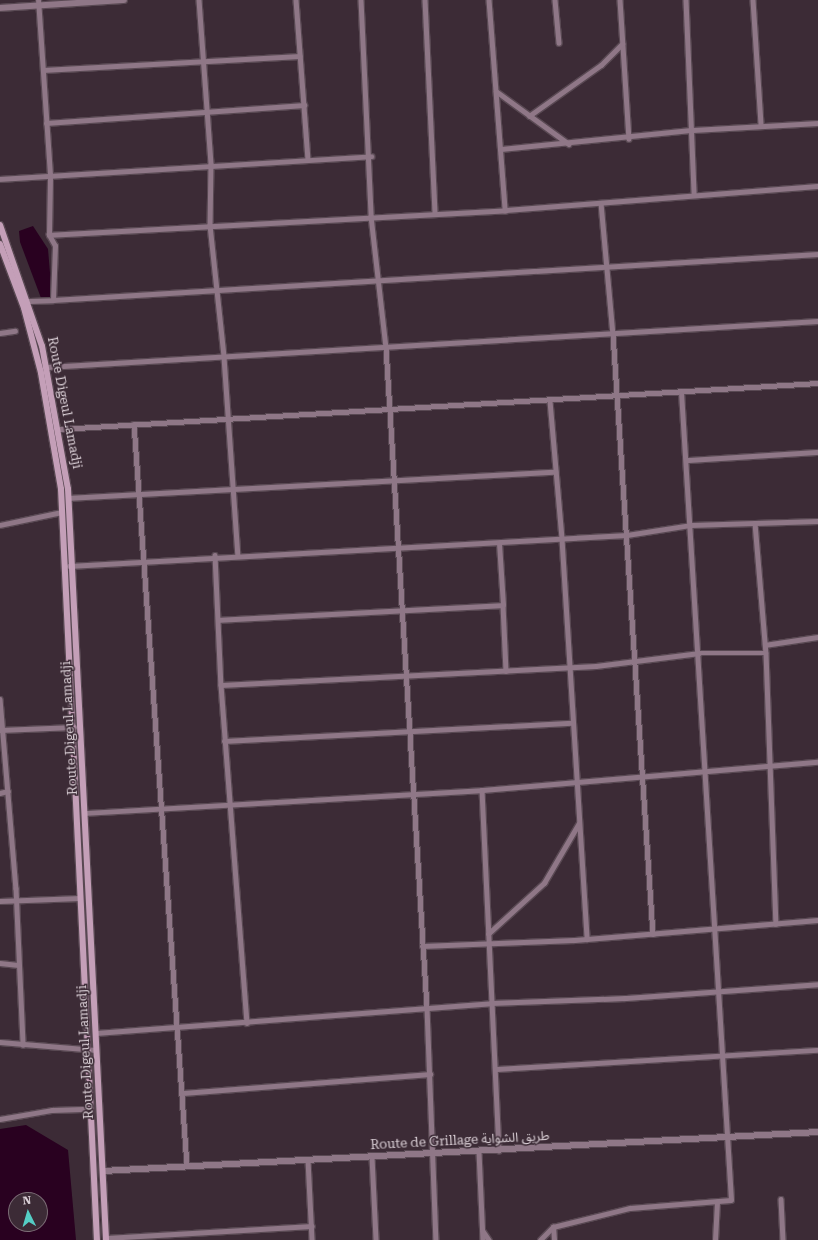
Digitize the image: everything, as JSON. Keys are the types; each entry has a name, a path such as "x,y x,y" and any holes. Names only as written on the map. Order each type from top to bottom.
{"main road":[{"name":"Route Digeul Lamadji","path":"0,224 29,301 47,367 60,429 69,498 106,1239"},
{"path":"0,244 24,308 41,373 62,512 74,727 80,898 97,1240"}],"street":[{"path":"0,8 38,2 124,0"},
{"path":"199,0 211,164 210,225 215,290 224,357 238,555"},
{"path":"296,0 308,159"},
{"path":"361,0 371,156 371,216 376,279 386,347 401,610 427,1008 435,1154 436,1240"},
{"path":"425,0 435,214"},
{"path":"489,0 505,210"},
{"path":"555,0 558,43"},
{"path":"620,0 629,139"},
{"path":"686,0 693,130 694,194"},
{"path":"753,0 761,125"},
{"path":"38,2 50,175 49,235 54,246 53,300"},
{"path":"529,116 601,65 622,44"},
{"path":"43,70 204,60 300,56"},
{"path":"496,91 569,144"},
{"path":"46,123 304,105"},
{"path":"501,149 629,139 693,130 818,123"},
{"path":"0,179 211,164 371,156"},
{"path":"49,235 371,216 505,210 694,194 818,186"},
{"path":"601,203 613,334 653,934"},
{"path":"29,301 376,279 818,254"},
{"path":"47,367 818,321"},
{"path":"0,333 15,331"},
{"path":"60,429 228,418 390,411 818,383"},
{"path":"540,1240 553,1227 630,1208 731,1200 729,1134 724,1056 716,990 706,771 687,460 681,392"},
{"path":"550,401 562,539 572,724 587,939"},
{"path":"134,424 179,1029 187,1166"},
{"path":"687,460 818,452"},
{"path":"69,498 140,493 394,482 556,472"},
{"path":"0,525 62,512"},
{"path":"66,566 215,555 398,549 627,535 691,525 818,521"},
{"path":"755,523 766,653 776,924"},
{"path":"499,543 506,671"},
{"path":"215,555 224,741 232,803 247,1023"},
{"path":"218,620 503,605"},
{"path":"765,645 818,637"},
{"path":"221,684 406,677 634,663 699,653 766,653"},
{"path":"0,699 16,901 23,1044"},
{"path":"224,741 572,724"},
{"path":"2,730 74,727"},
{"path":"85,813 413,792 482,790 818,762"},
{"path":"482,790 488,944 499,1151"},
{"path":"0,793 8,791"},
{"path":"488,934 544,883 579,823"},
{"path":"0,900 16,901 80,898"},
{"path":"422,946 587,939 653,934 713,926 776,924 818,920"},
{"path":"0,963 18,965"},
{"path":"96,1034 179,1029 491,1003 625,998 716,990 818,984"},
{"path":"0,1042 96,1050"},
{"path":"494,1069 818,1050"},
{"path":"183,1093 430,1074"},
{"path":"0,1119 52,1110 90,1108"},
{"name":"Route de Grillage طريق الشواية","path":"103,1171 499,1151 729,1134 818,1132"},
{"path":"479,1152 484,1240"},
{"path":"372,1157 376,1240"},
{"path":"308,1160 312,1240"},
{"path":"781,1199 783,1240"},
{"path":"715,1240 717,1202"},
{"path":"106,1239 312,1226"},
{"path":"553,1227 554,1240"},
{"path":"483,1231 489,1240"}],"shaded area":[{"path":"33,226 48,249 52,297 41,298 20,242 19,231"},
{"path":"26,1125 68,1150 76,1240 0,1240 0,1129"}]}
